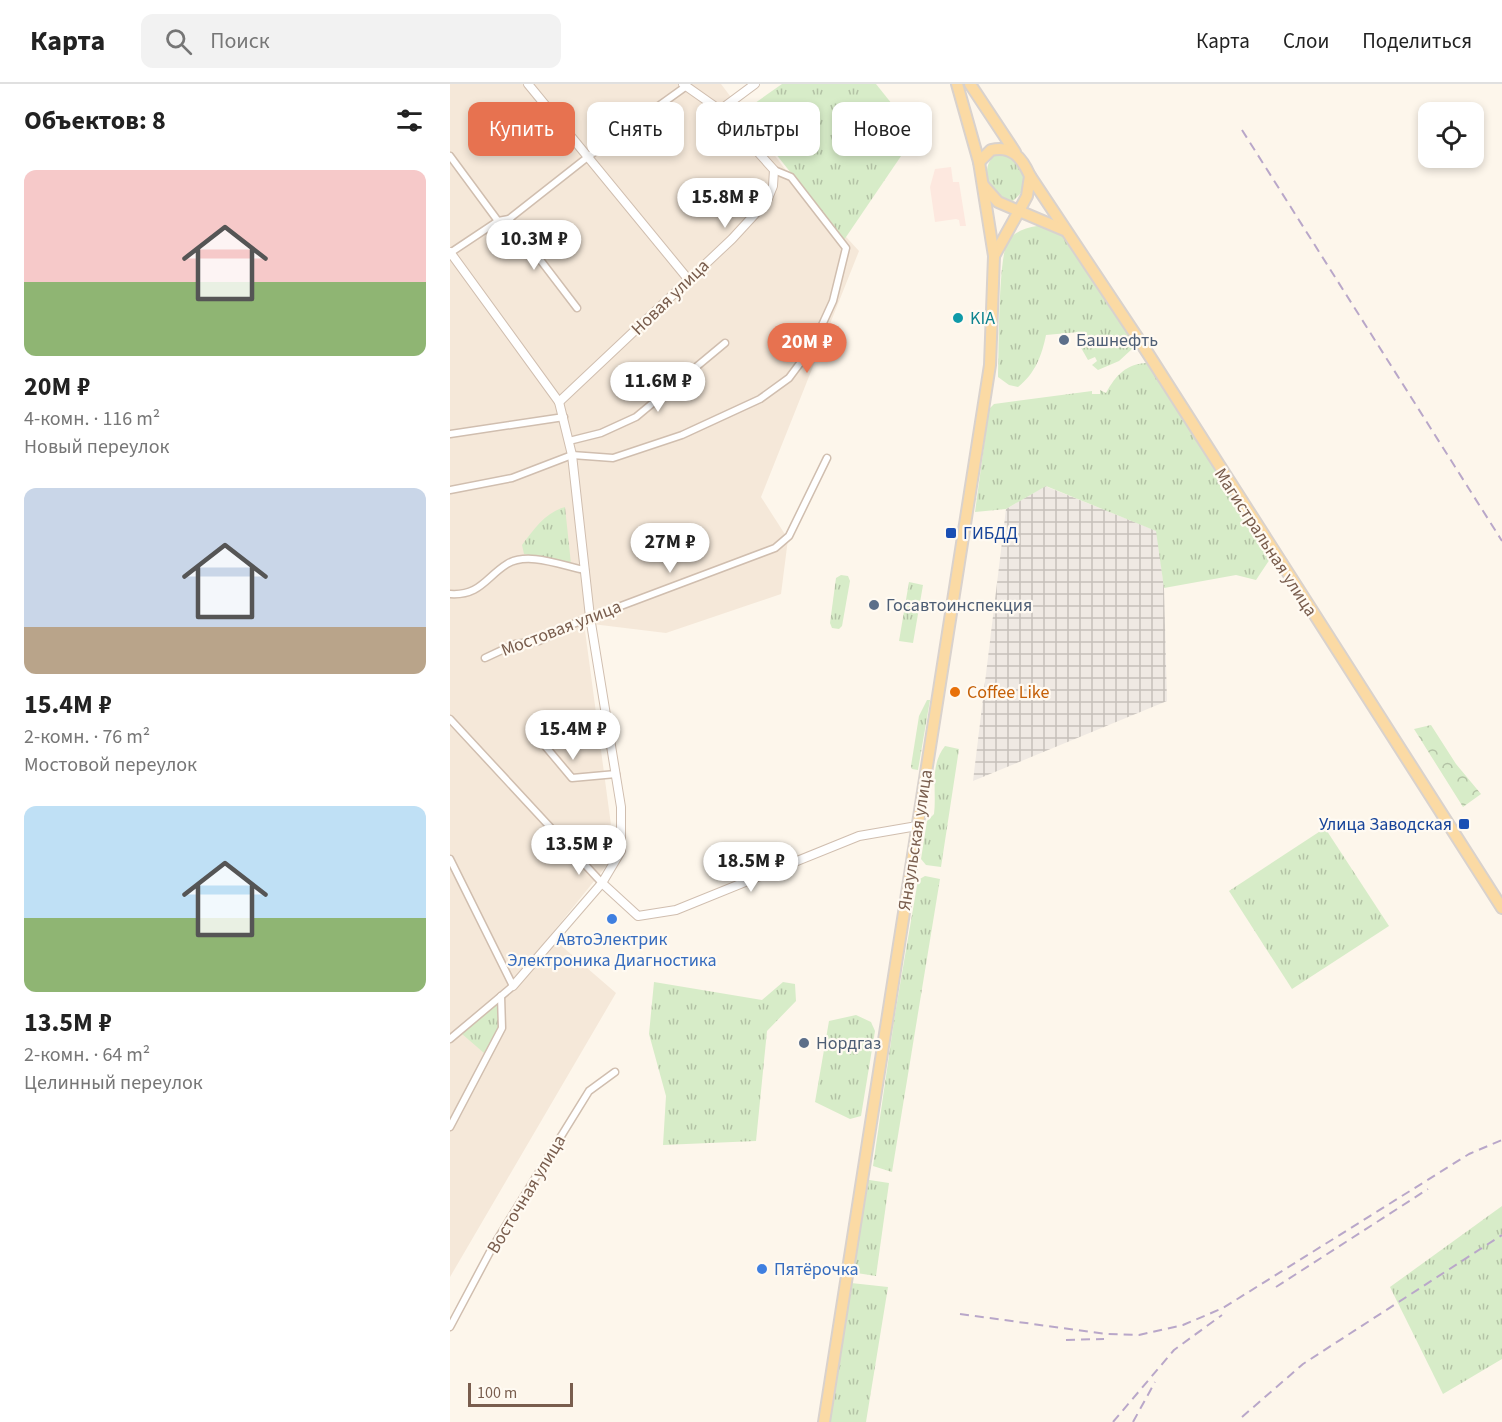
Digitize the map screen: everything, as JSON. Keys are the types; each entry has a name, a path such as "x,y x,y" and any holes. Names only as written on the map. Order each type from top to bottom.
{"main road":[{"path":"957,84 979,162 994,256"},
{"name":"Магистральная улица","path":"970,84 1147,352 1502,908"},
{"path":"979,162 991,150 1005,148 1015,153"},
{"path":"994,256 1027,196 1030,176"},
{"path":"983,185 998,202 1055,224 1067,231"},
{"name":"Янаульская улица","path":"824,1422 986,393 990,365 994,256"}],"street":[{"path":"528,84 587,154"},
{"path":"731,102 755,84"},
{"path":"662,102 684,86 708,102"},
{"path":"450,156 498,221"},
{"path":"450,1039 513,986 602,883 621,851 621,807 590,617 572,455 564,417 559,402 450,252 498,221 509,219 589,156 688,279"},
{"path":"450,490 512,478 572,455 613,458 682,435 760,399 789,378 812,347 833,301 846,248 791,177 774,170 761,156"},
{"name":"Новая улица","path":"559,402 732,239 767,201 773,186 774,170"},
{"path":"509,219 578,308"},
{"path":"569,441 601,433 636,417 724,343"},
{"path":"450,434 564,417"},
{"name":"Мостовая улица","path":"485,658 515,644 539,641 590,617 775,548 789,536 827,458"},
{"path":"450,594 482,587 507,564 527,558 585,570"},
{"path":"450,719 602,883 638,916 652,916 684,908 859,836 917,826"},
{"path":"535,734 572,778 616,774"},
{"path":"450,859 513,986"},
{"path":"450,1127 502,1028 501,996"},
{"name":"Восточная улица","path":"450,1326 492,1248 589,1091 615,1072"}],"shaded area":[{"path":"450,84 721,84 735,102 696,102 696,156 775,156 791,177 859,251 761,497 788,539 781,594 666,633 584,623 615,855 550,936 616,993 450,1277"},
{"path":"951,167 953,182 959,182 966,226 960,226 959,220 956,219 935,222 930,187 935,169"},
{"path":"1045,486 1157,531 1164,588 1167,701 973,781 1006,509"}],"green space":[{"path":"782,84 876,84 890,102 832,102 832,156 901,156 844,240 778,156 820,156 820,102 756,102"},
{"path":"998,153 1015,160 1023,177 1024,190 1013,201 998,194 989,181 988,166 991,159"},
{"path":"1050,226 1063,235 1132,341 1132,349 1119,361 1098,370 1092,365 1097,361 1095,357 1088,360 1080,346 1079,332 1046,335 1037,364 1018,387 1009,385 998,377 1002,265 1008,241 1021,230"},
{"path":"1147,363 1272,556 1256,580 1236,575 1164,588 1156,531 1046,486 1006,509 975,512 989,409 994,404 1092,391 1092,394 1100,394 1100,390 1106,393 1127,368"},
{"path":"565,507 571,564 524,554 522,545 536,527 546,517"},
{"path":"841,575 848,576 850,581 842,626 839,629 832,628 830,623 836,578"},
{"path":"909,582 923,585 913,643 899,641"},
{"path":"927,700 930,700 918,770 912,769 919,716"},
{"path":"1431,725 1456,764 1481,794 1463,807 1414,729"},
{"path":"945,746 959,749 941,867 926,865 921,859 927,821 934,814 935,770"},
{"path":"1325,828 1389,926 1292,989 1229,891"},
{"path":"925,876 940,879 892,1172 873,1166 895,1014 918,880"},
{"path":"654,982 762,1000 783,982 795,984 796,1001 767,1031 756,1141 663,1145 666,1096 649,1034"},
{"path":"498,1002 498,1030 484,1053 462,1034"},
{"path":"856,1015 871,1022 875,1031 861,1116 850,1119 815,1102 829,1021"},
{"path":"863,1179 889,1183 876,1276 850,1272"},
{"path":"1502,1206 1502,1359 1443,1394 1390,1287"},
{"path":"851,1283 888,1287 866,1422 828,1422"}],"railway":[{"path":"1242,130 1502,541"},
{"path":"960,1314 1106,1334 1139,1335 1183,1325 1223,1308 1469,1154 1502,1140"},
{"path":"1276,1287 1428,1189"},
{"path":"1242,1417 1303,1364 1502,1235"},
{"path":"1113,1422 1174,1350 1222,1315"},
{"path":"1066,1340 1104,1339"},
{"path":"1133,1422 1155,1382"}],"place":[{"name":"KIA","path":"958,318"},
{"name":"Башнефть","path":"1064,340"},
{"name":"ГИБДД","path":"951,533"},
{"name":"Госавтоинспекция","path":"874,605"},
{"name":"Coffee Like","path":"955,692"},
{"name":"Улица Заводская","path":"1464,824"},
{"name":"АвтоЭлектрик Электроника Диагностика","path":"612,919"},
{"name":"Нордгаз","path":"804,1043"},
{"name":"Пятёрочка","path":"762,1269"}]}
